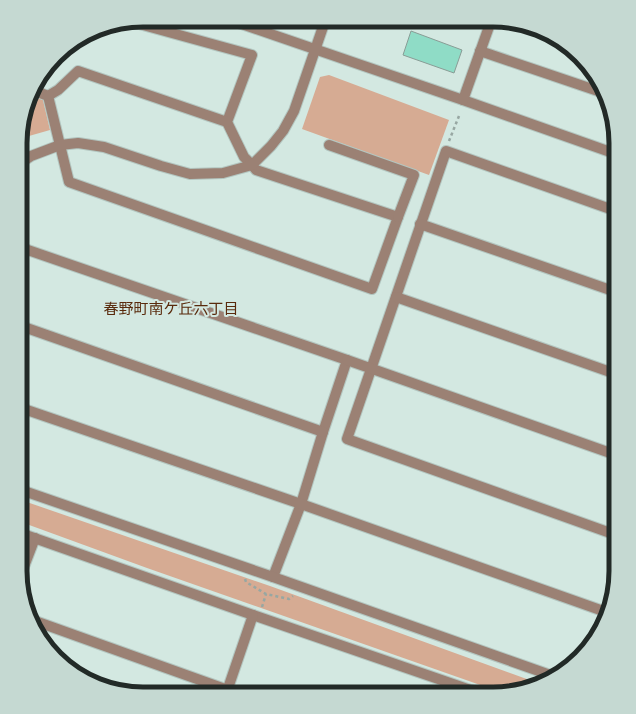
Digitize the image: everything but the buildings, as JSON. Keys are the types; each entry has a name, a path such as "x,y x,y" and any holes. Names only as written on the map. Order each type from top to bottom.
{"street":[{"path":"150,27 252,55 227,122"},
{"path":"250,27 609,152"},
{"path":"27,159 60,145 78,143 104,147 160,166 190,174 223,172 252,165 284,131 294,111 323,27"},
{"path":"463,100 489,27"},
{"path":"480,50 596,90"},
{"path":"48,96 58,90 78,71 227,122 244,157 256,170 398,217"},
{"path":"39,92 48,96"},
{"path":"48,96 69,182 372,289 414,175 329,145"},
{"path":"609,209 446,151 347,439 609,533"},
{"path":"420,224 609,290"},
{"path":"27,250 371,368 609,453"},
{"path":"396,297 609,372"},
{"path":"27,328 323,432"},
{"path":"273,577 301,504 347,360"},
{"path":"27,410 301,504 602,611"},
{"path":"27,492 546,674"},
{"path":"27,535 458,687"},
{"path":"27,559 35,538"},
{"path":"229,687 253,615"},
{"path":"39,623 213,687"}],"path":[{"path":"446,151 458,116"}],"shaded area":[{"path":"329,75 449,120 429,175 302,129 320,77"},
{"path":"37,98 43,100 50,130 27,136 31,113"},
{"path":"27,502 270,586 531,681 515,685 486,687 27,524"}],"district":[{"name":"春野町南ケ丘六丁目","path":"171,308"}]}
